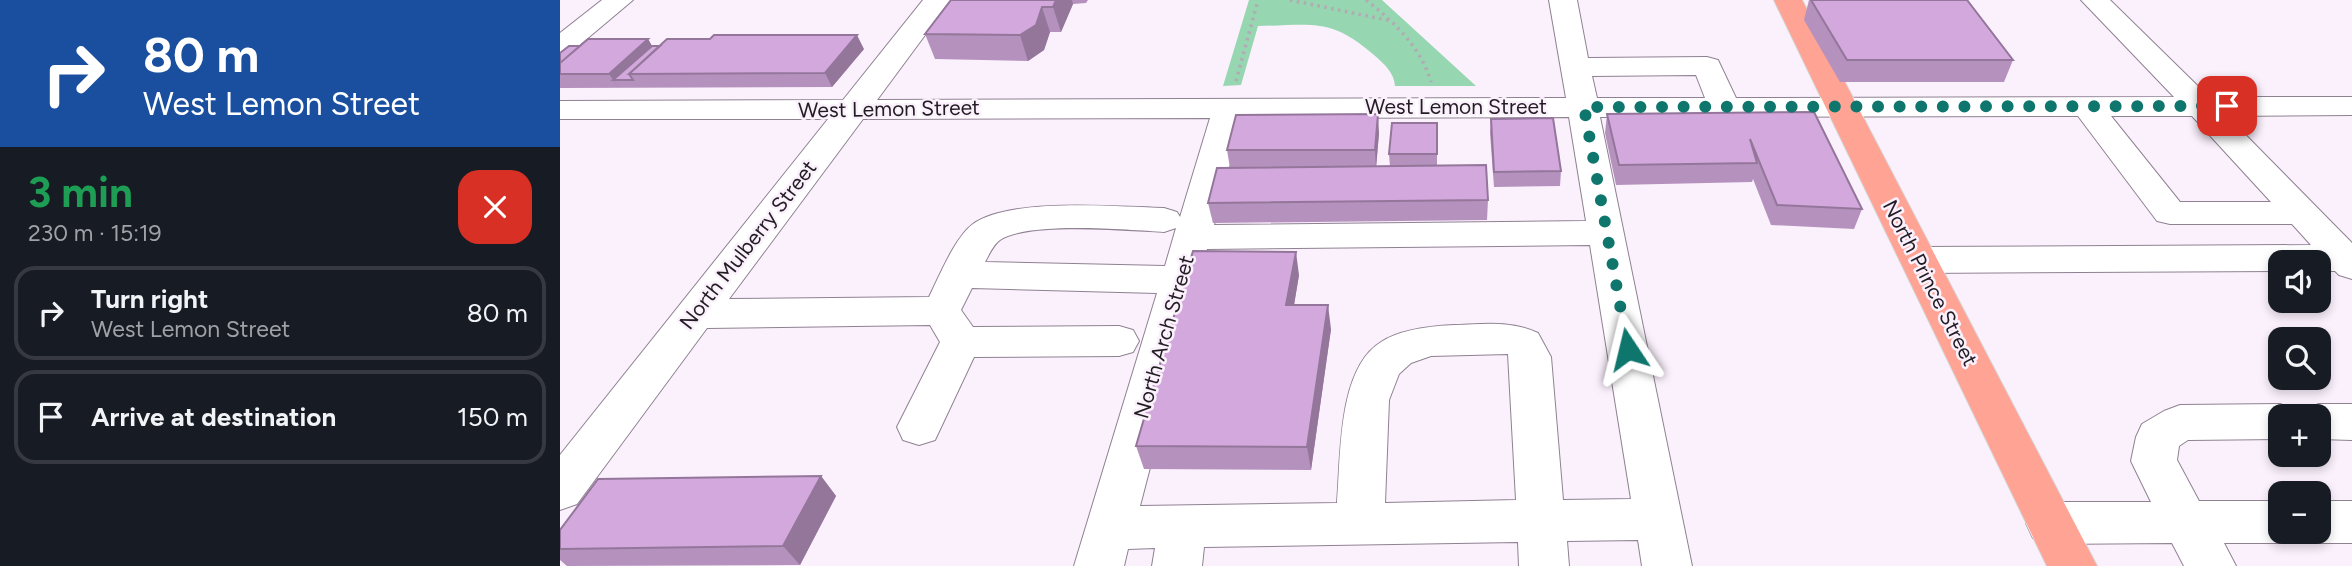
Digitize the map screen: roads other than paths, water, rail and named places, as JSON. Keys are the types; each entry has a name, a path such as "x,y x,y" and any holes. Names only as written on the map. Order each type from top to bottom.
{"highway":[{"name":"North Prince Street","path":"1788,0 2072,566"}],"street":[{"name":"North Mulberry Street","path":"560,490 937,0"},
{"path":"1563,0 1667,566"},
{"path":"2095,0 2348,262"},
{"path":"560,12 612,6"},
{"path":"560,47 612,6"},
{"path":"1576,67 1707,66 1724,106"},
{"name":"West Lemon Street","path":"560,110 853,109 1232,98 1434,107 2352,106"},
{"name":"North Arch Street","path":"1104,547 1180,280 1178,229 1232,98"},
{"path":"2087,106 2171,213 2300,213"},
{"path":"919,427 951,326 960,275 985,232 999,226 1047,218 1178,229 1607,233"},
{"path":"1919,260 2348,262"},
{"path":"960,275 1180,280"},
{"path":"695,314 951,326 1119,341"},
{"path":"1360,524 1367,400 1381,366 1396,352 1430,341 1511,338 1524,344 1530,357 1543,544"},
{"path":"2211,566 2154,461 2158,437 2180,423 2268,422"},
{"path":"2331,422 2352,422"},
{"path":"1104,547 1180,547 1360,524 1543,544 1658,519"},
{"path":"2050,523 2268,522"},
{"path":"2331,522 2352,522"}]}
